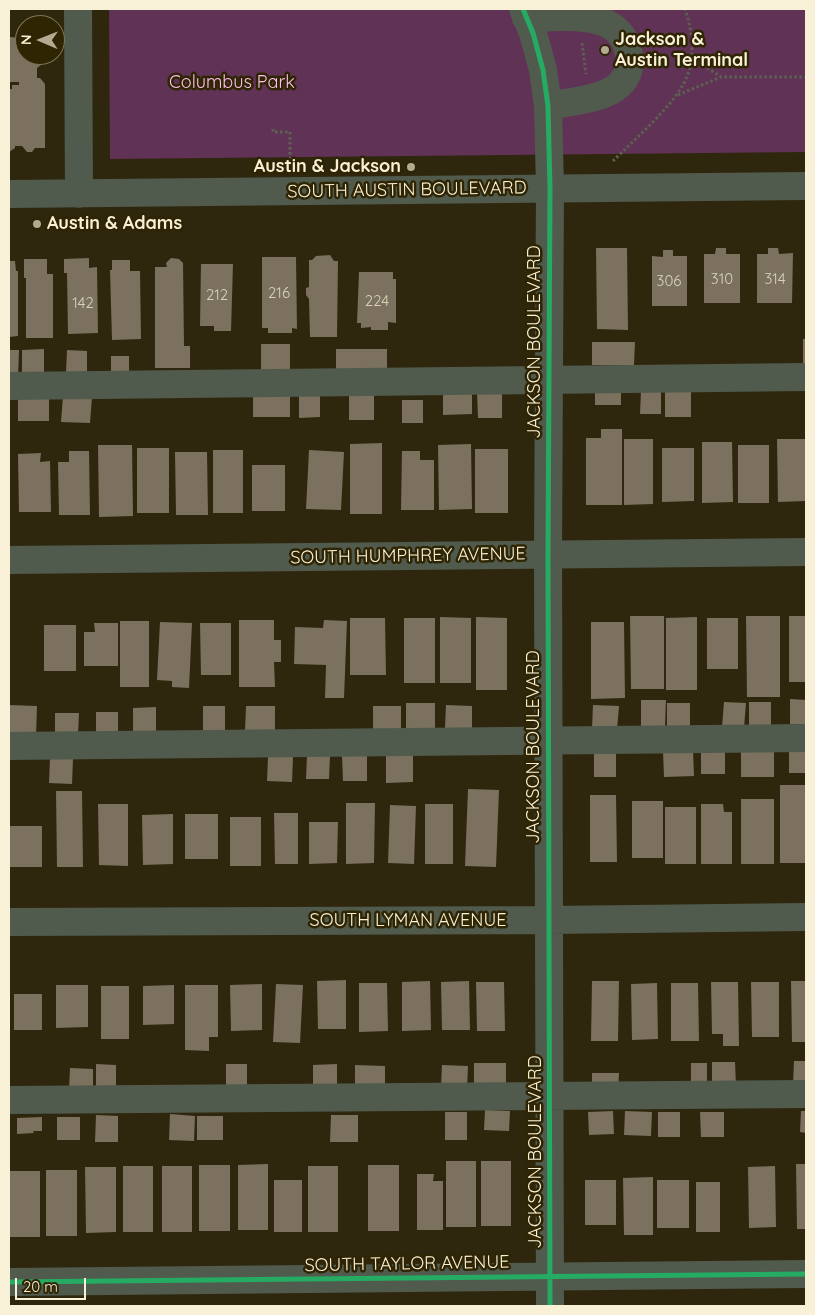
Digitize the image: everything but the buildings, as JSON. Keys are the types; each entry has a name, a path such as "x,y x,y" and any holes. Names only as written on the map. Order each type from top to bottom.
{"street":[{"path":"78,9 79,194"},
{"path":"525,13 586,18 604,22 618,31 626,42 630,57 628,70 623,82 615,90 602,96 548,106"},
{"name":"JACKSON BOULEVARD","path":"525,13 533,33 543,70 548,106 550,188 548,554 550,1306"},
{"name":"SOUTH AUSTIN BOULEVARD","path":"9,194 806,186"},
{"path":"9,386 806,377"},
{"name":"SOUTH HUMPHREY AVENUE","path":"9,560 806,552"},
{"path":"9,746 806,738"},
{"name":"SOUTH LYMAN AVENUE","path":"9,922 806,917"},
{"path":"9,1100 806,1094"},
{"name":"SOUTH TAYLOR AVENUE","path":"9,1282 806,1274"}],"path":[{"path":"613,161 677,96 688,74 692,53 690,26 686,9"},
{"path":"582,42 587,80"},
{"path":"692,53 701,64 721,77"},
{"path":"677,96 721,77 806,77"},
{"path":"273,129 273,132 290,132 290,164"}],"green space":[{"name":"Columbus Park","path":"109,9 806,9 806,152 110,159"}],"cycle path":[{"path":"523,9 533,33 543,70 548,106 550,188 548,554 550,1306"},
{"path":"9,1282 806,1274"}],"place":[{"name":"Jackson & Austin Terminal","path":"605,50"},
{"name":"Austin & Jackson","path":"411,167"},
{"name":"Austin & Adams","path":"37,224"}]}
